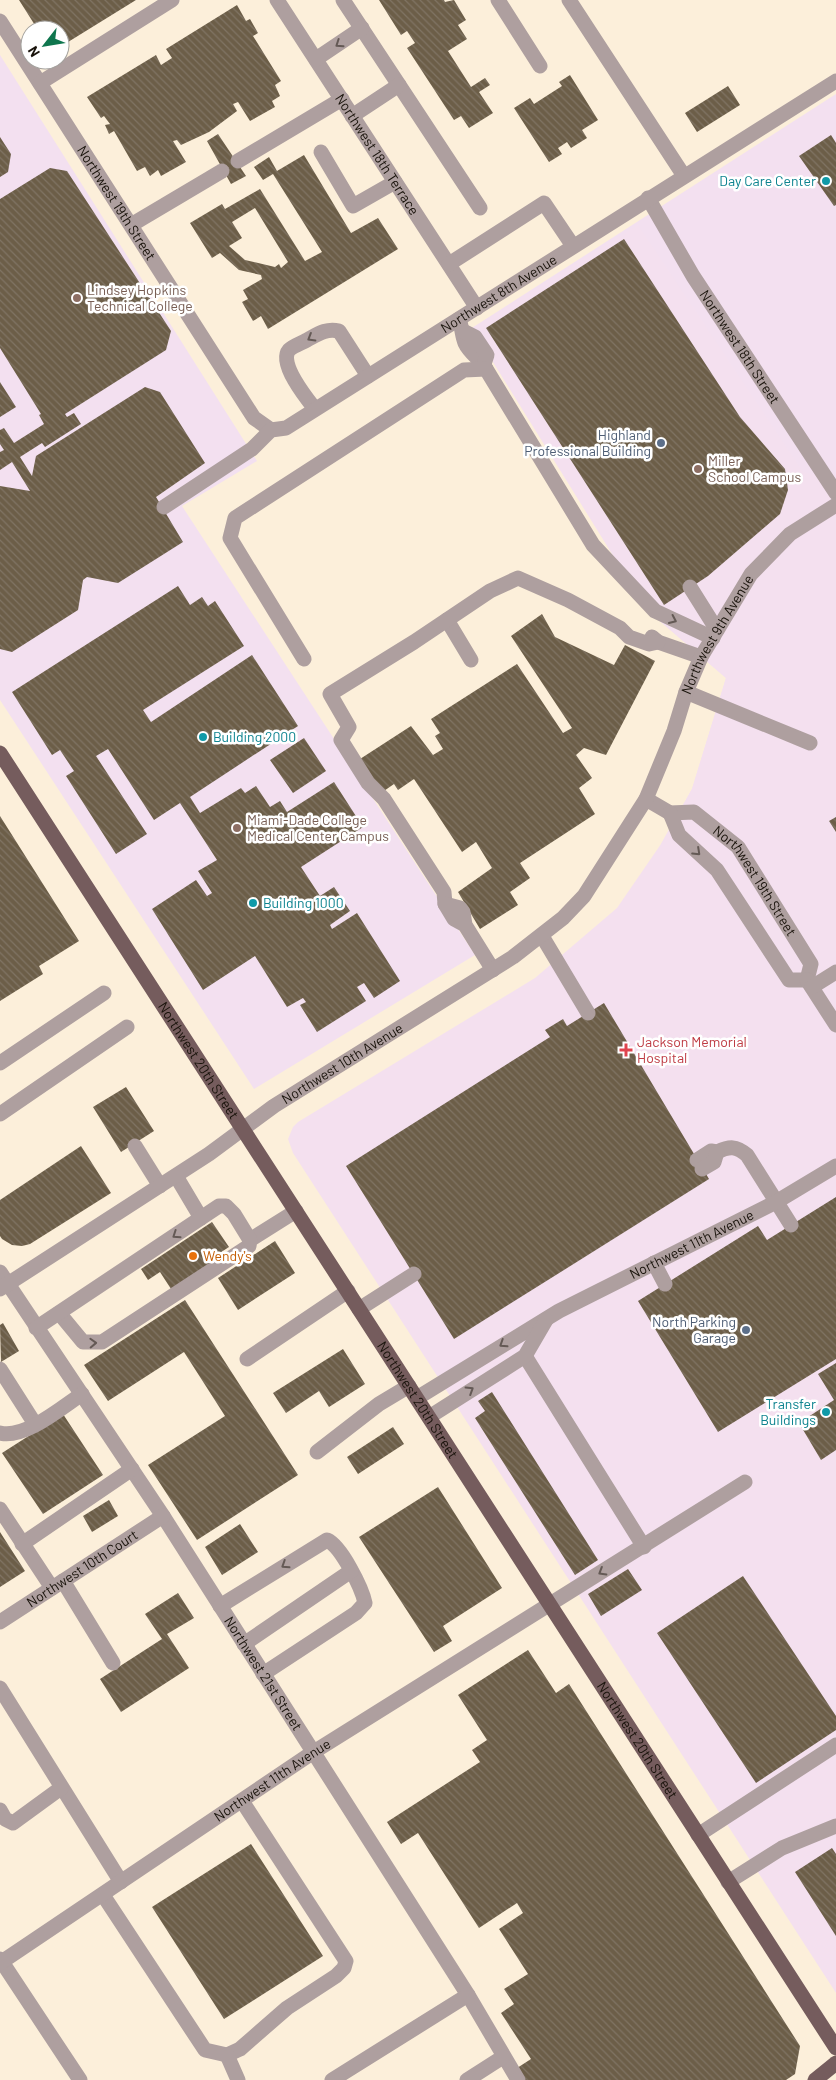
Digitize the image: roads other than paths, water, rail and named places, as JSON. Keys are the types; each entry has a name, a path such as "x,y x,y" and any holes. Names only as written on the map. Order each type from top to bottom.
{"main road":[{"name":"Northwest 20th Street","path":"0,753 836,2048"},
{"path":"815,2080 836,2063"}],"street":[{"path":"40,83 172,0"},
{"name":"Northwest 18th Terrace","path":"277,0 476,308"},
{"path":"343,0 480,208"},
{"path":"498,0 540,66"},
{"path":"569,0 684,176"},
{"name":"Northwest 19th Street","path":"0,21 254,418 271,430"},
{"path":"316,59 362,28"},
{"name":"Northwest 8th Avenue","path":"164,507 237,460 271,430 286,428 368,376 461,325 476,308 836,81"},
{"path":"352,116 399,85"},
{"path":"238,162 342,99"},
{"path":"321,152 354,206 396,182"},
{"path":"131,225 222,171"},
{"name":"Northwest 18th Street","path":"648,198 693,276 836,493"},
{"path":"449,264 544,203 573,246"},
{"path":"461,325 465,343 476,360 485,367 593,545 655,611 715,634"},
{"path":"315,410 291,374 286,358 289,351 318,333 330,329 339,331 368,376"},
{"path":"304,659 230,538 235,518 464,370 485,367"},
{"name":"Northwest 9th Avenue","path":"646,799 674,731 686,692 701,656 752,574 790,534 836,505"},
{"path":"492,970 465,925 463,912 460,908 445,904 444,892 384,799 368,784 341,740 349,727 330,694 447,620 490,590 518,578 568,600 620,628 629,626 650,635 658,642 701,656"},
{"path":"690,587 715,634"},
{"path":"447,620 472,660"},
{"path":"686,692 810,743"},
{"path":"646,799 670,813"},
{"name":"Northwest 10th Avenue","path":"3,1282 176,1176 289,1097 492,970 542,936 584,896 646,799"},
{"name":"Northwest 19th Street","path":"694,812 738,847 811,964 809,984 790,980 717,870 679,835 670,813 694,812"},
{"path":"542,936 588,1012"},
{"path":"836,972 809,984 836,1025"},
{"path":"0,1063 104,993"},
{"path":"0,1114 127,1027"},
{"path":"135,1146 160,1186"},
{"path":"700,1164 711,1150 717,1152 727,1147 735,1147 741,1150 747,1156 791,1225"},
{"name":"Northwest 11th Avenue","path":"317,1452 378,1404 413,1392 524,1331 776,1202 836,1166"},
{"path":"176,1176 201,1218"},
{"path":"36,1328 219,1206 226,1206 234,1214 250,1240 249,1246 102,1342 83,1342 59,1313"},
{"path":"250,1240 296,1211"},
{"path":"654,1263 666,1284"},
{"path":"360,1309 414,1274"},
{"name":"Northwest 21st Street","path":"3,1282 82,1394 163,1516 312,1753 468,1995 518,2080"},
{"path":"247,1359 348,1291"},
{"path":"429,1417 525,1356 546,1320"},
{"path":"525,1356 644,1547"},
{"path":"0,1369 35,1424"},
{"path":"0,1433 6,1435 25,1431 82,1394"},
{"path":"22,1544 132,1469"},
{"name":"Northwest 11th Avenue","path":"1,1961 103,1895 312,1753 548,1603 644,1547 745,1482"},
{"path":"0,1509 22,1544 58,1584 113,1663"},
{"name":"Northwest 10th Court","path":"0,1622 163,1516"},
{"path":"220,1606 327,1540 332,1542 351,1571 362,1589 365,1603 356,1613 263,1674"},
{"path":"244,1644 351,1571"},
{"path":"0,1688 121,1882"},
{"path":"698,1835 836,1745"},
{"path":"0,1810 6,1819 13,1823 62,1788"},
{"path":"103,1895 205,2050 227,2055 257,2036 287,2008 336,1976 344,1968 346,1961 242,1801"},
{"path":"728,1882 782,1848 836,1826"},
{"path":"1,1961 80,2080"},
{"path":"332,2080 468,1995"},
{"path":"227,2055 238,2080"},
{"path":"470,2079 503,2057"}],"place":[{"name":"Day Care Center","path":"826,181"},
{"name":"Lindsey Hopkins Technical College","path":"77,298"},
{"name":"Highland Professional Building","path":"661,443"},
{"name":"Miller School Campus","path":"698,469"},
{"name":"Building 2000","path":"203,737"},
{"name":"Miami-Dade College Medical Center Campus","path":"237,828"},
{"name":"Building 1000","path":"253,903"},
{"name":"Jackson Memorial Hospital","path":"626,1050"},
{"name":"Wendy's","path":"193,1256"},
{"name":"North Parking Garage","path":"746,1330"},
{"name":"Transfer Buildings","path":"826,1412"}]}
